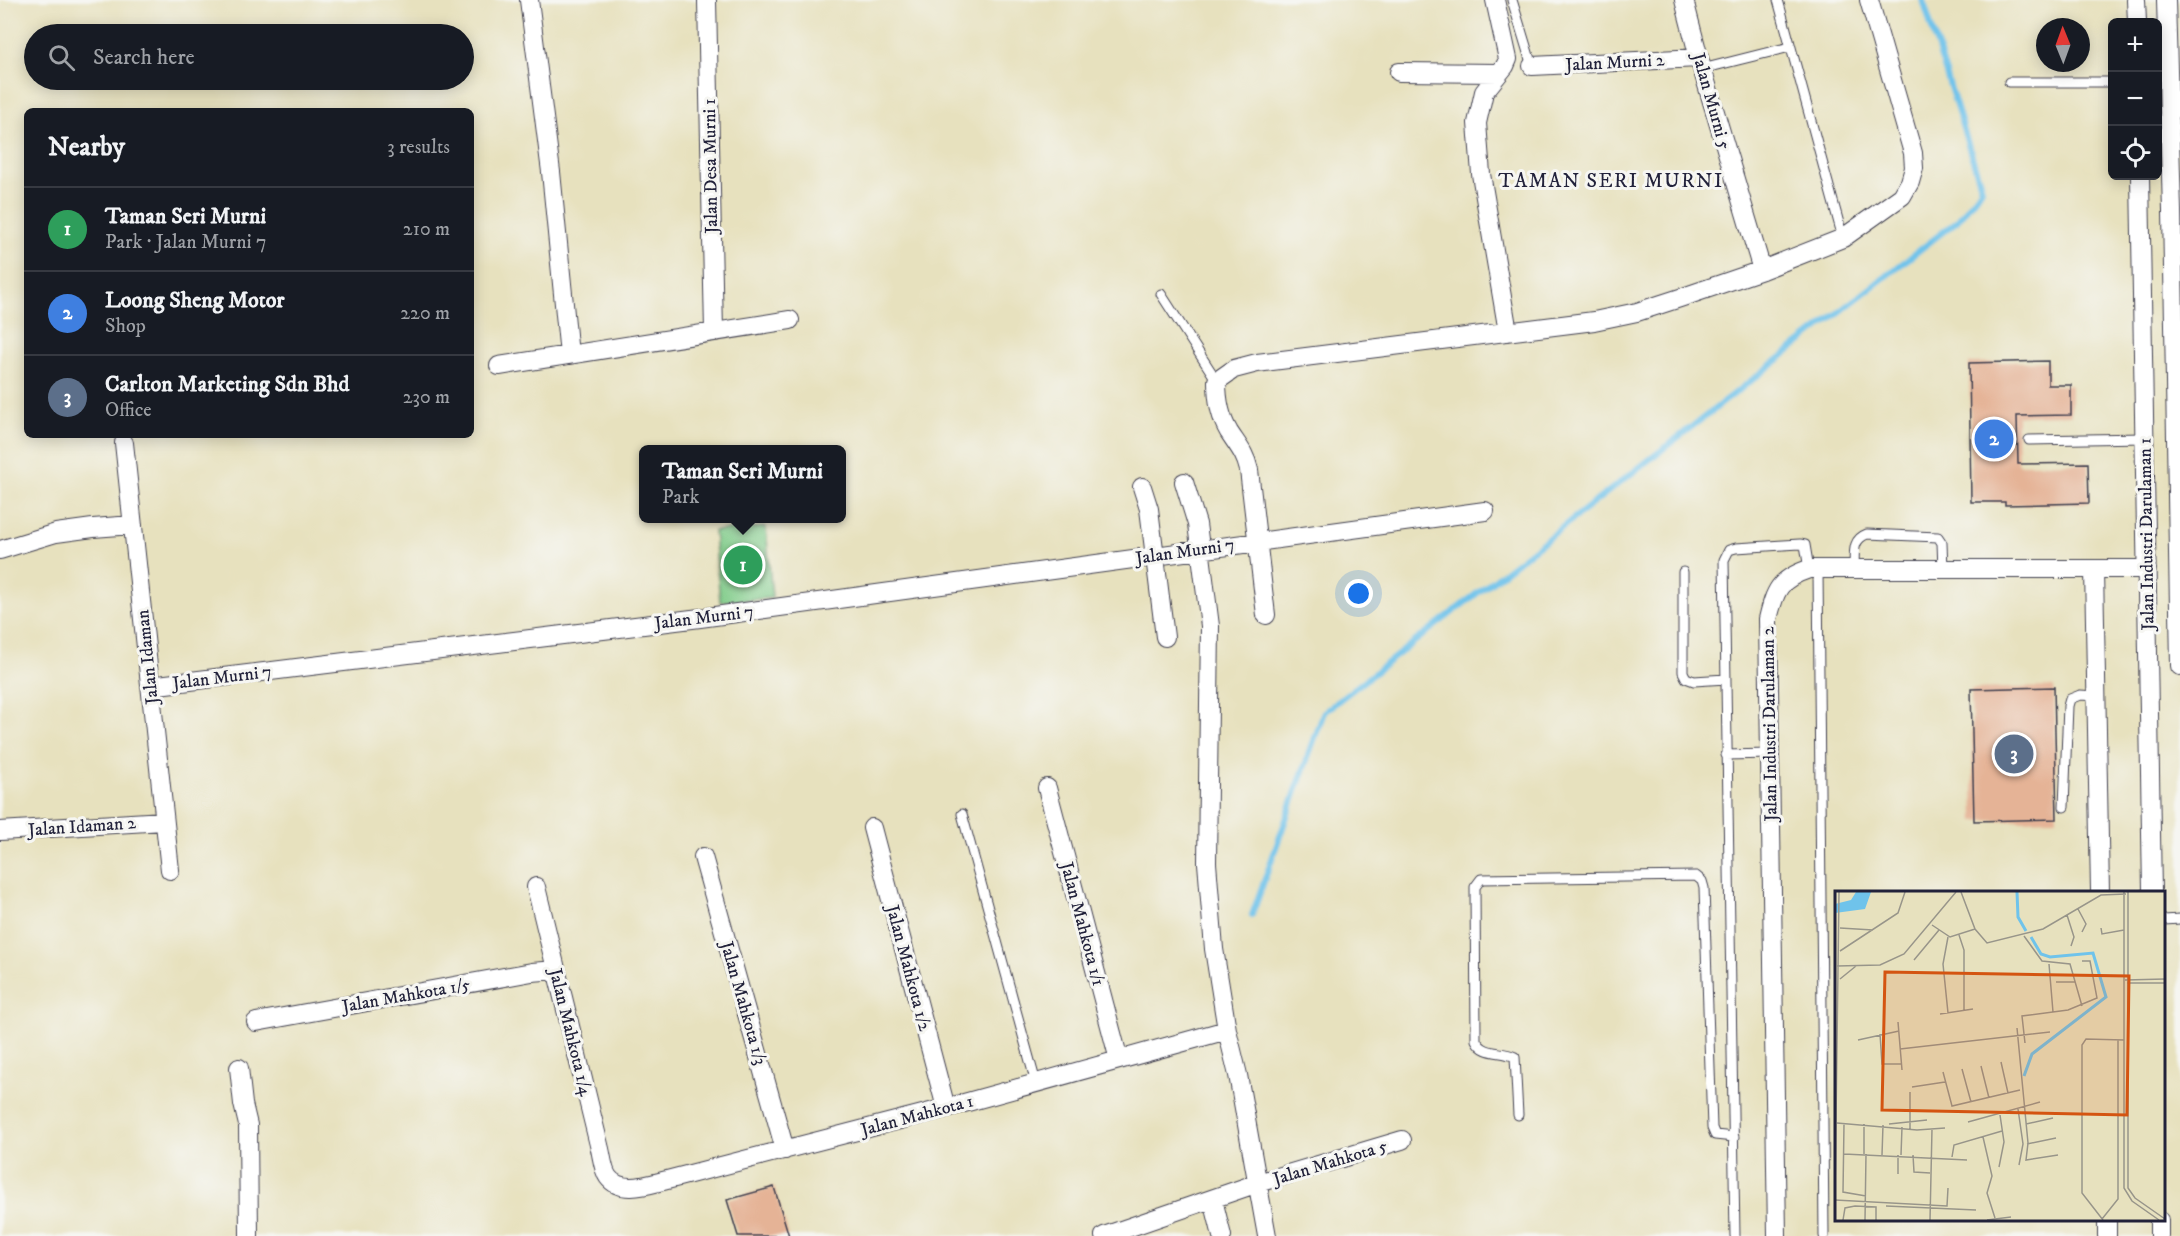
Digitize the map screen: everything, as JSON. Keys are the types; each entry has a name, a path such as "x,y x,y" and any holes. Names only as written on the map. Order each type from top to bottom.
{"street":[{"path":"529,0 551,172 570,355"},
{"name":"Jalan Desa Murni 1","path":"706,0 714,332"},
{"path":"1495,0 1508,59 1484,92 1477,123 1481,174 1508,332"},
{"name":"Jalan Murni 5","path":"1684,0 1762,270"},
{"path":"1266,615 1249,470 1245,454 1228,430 1221,411 1217,397 1217,381 1234,369 1257,363 1594,321 1637,312 1762,270 1843,238 1902,196 1910,182 1914,168 1913,153 1869,0"},
{"path":"2136,0 2137,18"},
{"name":"Jalan Industri Darulaman 1","path":"2166,0 2176,211 2180,666"},
{"name":"Jalan Murni 2","path":"1532,66 1701,63"},
{"path":"1399,72 1499,74"},
{"name":"Jalan Industri Darulaman 1","path":"2140,180 2152,891"},
{"path":"499,366 790,320"},
{"name":"Jalan Idaman","path":"124,443 170,870"},
{"path":"1184,483 1195,514 1210,626 1207,863 1214,949 1227,1030 1238,1076 1267,1236"},
{"path":"1142,488 1149,509 1165,637"},
{"name":"Jalan Murni 7","path":"150,686 712,616 1485,512"},
{"path":"0,550 56,534 133,525"},
{"path":"1814,569 2147,569"},
{"name":"Jalan Industri Darulaman 2","path":"1778,1236 1768,619 1774,592 1795,574 1814,569"},
{"path":"2094,569 2100,891"},
{"name":"Jalan Mahkota 1/1","path":"1047,788 1119,1060"},
{"name":"Jalan Idaman 2","path":"0,831 164,821"},
{"name":"Jalan Mahkota 1/2","path":"872,828 946,1108"},
{"name":"Jalan Mahkota 1/3","path":"703,857 785,1150"},
{"name":"Jalan Mahkota 1/4","path":"536,887 608,1176"},
{"name":"Jalan Mahkota 1/5","path":"256,1022 532,972 556,970"},
{"name":"Jalan Mahkota 1","path":"608,1176 618,1185 636,1187 946,1108 1227,1030"},
{"path":"239,1068 248,1125 249,1236"},
{"name":"Jalan Mahkota 5","path":"1104,1236 1258,1183 1402,1140"},
{"path":"1213,1200 1222,1236"},
{"path":"2158,1221 2159,1236"}],"lane":[{"path":"1512,0 1532,66"},
{"path":"1778,0 1843,238"},
{"path":"1701,63 1791,46"},
{"path":"2009,82 2108,82"},
{"path":"1161,294 1217,381"},
{"path":"2029,440 2144,438"},
{"path":"1854,569 1855,543 1859,537 1867,534 1938,537 1942,543 1943,569"},
{"path":"1735,1236 1724,560 1726,554 1736,548 1800,544 1805,545 1814,569 1824,1236"},
{"path":"1683,572 1683,672 1686,678 1694,681 1726,679"},
{"path":"2064,807 2067,706 2070,699 2080,695 2096,696"},
{"path":"1726,755 1770,754"},
{"path":"962,814 1036,1083"},
{"path":"1518,1115 1515,1057 1485,1050 1476,1040 1475,887 1477,883 1481,879 1696,876 1702,880 1704,888 1712,1128 1714,1135 1734,1137"}],"green space":[{"path":"766,527 772,598 720,602 714,531"}],"building":[{"path":"2048,361 2048,385 2071,385 2071,415 2017,416 2018,464 2088,463 2089,503 2005,505 2005,502 1971,502 1969,363"},
{"path":"2054,687 2057,819 1974,821 1971,689"},
{"path":"774,1187 789,1236 738,1236 727,1200"}],"waterway":[{"path":"1252,915 1324,712 1957,221 1982,189 1923,0"}],"place":[{"name":"Loong Sheng Motor","path":"1994,439"},
{"name":"Taman Seri Murni","path":"743,565"},
{"name":"Carlton Marketing Sdn Bhd","path":"2014,754"}],"district":[{"name":"TAMAN SERI MURNI","path":"1611,180"}]}
